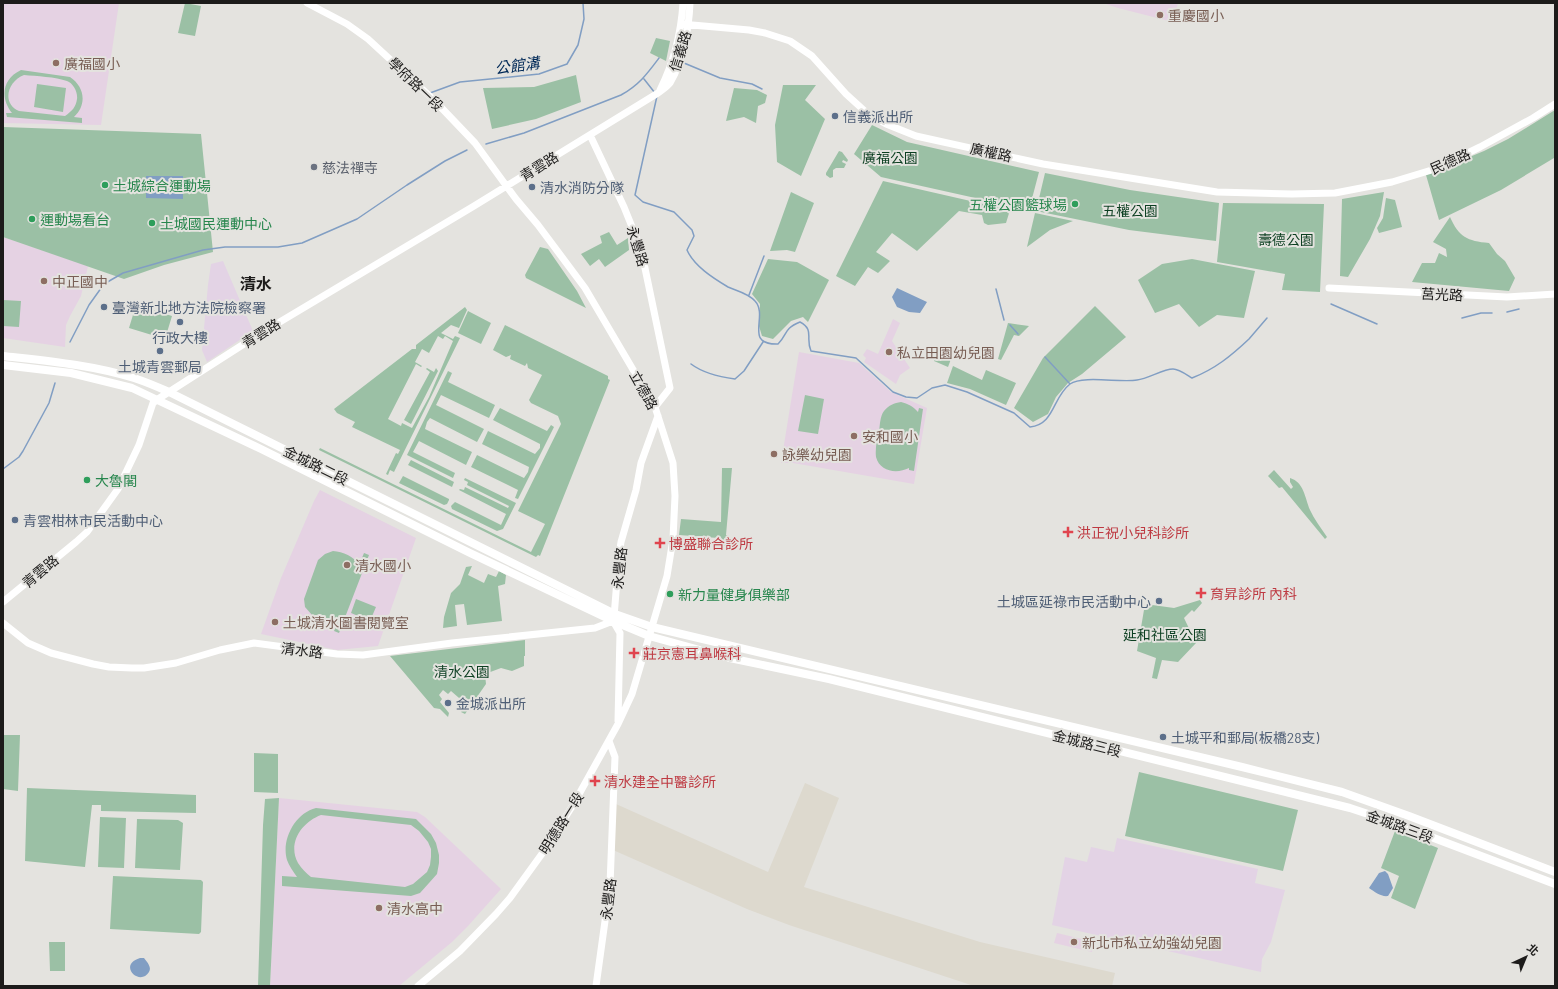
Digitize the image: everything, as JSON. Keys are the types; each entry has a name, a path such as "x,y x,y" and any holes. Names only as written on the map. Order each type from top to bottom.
{"main road":[{"name":"金城路二段","path":"3,356 64,364 113,373 135,378 169,392 614,618"},
{"name":"金城路二段","path":"3,365 71,373 132,388 158,399 470,553 614,618"},
{"name":"金城路三段","path":"614,618 835,672 1226,763 1342,792 1555,872"},
{"name":"金城路三段","path":"614,618 650,636 725,657 829,679 969,715 1209,772 1350,808 1389,821 1555,884"}],"street":[{"name":"學府路一段","path":"307,3 347,24 368,39 434,100 475,143 506,186"},
{"name":"信義路","path":"683,3 685,24"},
{"name":"信義路","path":"590,135 658,93 671,65 685,24 690,3"},
{"name":"廣權路","path":"685,24 765,32 790,41 812,56 846,94 868,114 886,124 916,136 1043,164 1217,192 1292,194 1334,192"},
{"name":"民德路","path":"1334,192 1392,182 1435,168 1480,147 1533,118 1555,104"},
{"name":"青雲路","path":"3,602 76,542 87,532 99,517 118,489 130,466 139,445 153,402 258,335 590,135"},
{"name":"永豐路","path":"590,135 624,207 641,249 670,388 655,407"},
{"name":"立德路","path":"506,186 538,225 585,288 655,407 658,416 673,463 675,505 673,539 669,565 652,627"},
{"name":"莒光路","path":"1329,288 1507,297 1555,294"},
{"name":"永豐路","path":"618,724 620,633 614,618 619,555 621,542 636,490 641,463 658,416"},
{"name":"清水路","path":"3,623 28,643 51,653 93,664 144,668 176,662 220,650 254,644 337,654 363,654 595,628 614,618"},
{"name":"明德路一段","path":"418,986 460,951 496,914 510,898 544,851 573,805 618,724 632,694 652,627"},
{"name":"永豐路","path":"596,986 611,873 615,757 609,741"}],"shaded area":[{"name":"廣福國小","path":"3,3 119,3 101,125 3,123"},
{"name":"重慶國小","path":"1103,3 1178,3 1173,22"},
{"name":"中正國中","path":"3,237 88,266 81,296 66,325 65,347 3,338"},
{"path":"223,261 253,331 207,362 202,350 211,264"},
{"name":"私立田園幼兒園","path":"893,319 900,323 892,341 910,368 900,375 896,384 864,362 866,358 863,355 867,349 878,354"},
{"name":"安和國小","path":"799,352 859,363 891,392 927,408 914,484 793,463 781,463"},
{"name":"清水國小","path":"320,490 416,538 378,646 337,650 261,634 281,578"},
{"path":"805,783 839,798 804,887 980,942 1115,973 1112,986 974,986 789,925 747,909 613,850 616,804 768,872"},
{"name":"清水高中","path":"279,798 417,812 425,817 501,889 452,942 399,986 270,986"},
{"path":"1117,838 1258,869 1255,883 1285,890 1271,942 1262,959 1261,972 1052,925 1065,857 1087,862 1091,847 1114,852"},
{"name":"新北市私立幼強幼兒園","path":"1057,933 1094,942 1092,952 1054,943"}],"green space":[{"path":"185,3 201,6 195,36 178,33"},
{"path":"656,38 670,41 666,61 650,53"},
{"path":"21,70 70,77 79,86 81,91 81,107 74,117 82,118 82,123 7,117 6,113 12,113 6,101 5,89 10,78","holes":["24,75 46,77 69,82 77,94 76,104 73,109 65,116 19,111 13,107 8,98 9,92 14,82"]},
{"path":"576,75 581,102 536,119 492,129 483,88 534,87"},
{"path":"37,84 66,88 63,112 34,107"},
{"path":"783,85 816,85 805,100 825,119 801,176 777,162 775,125"},
{"path":"734,88 757,90 767,95 765,103 758,106 756,123 744,117 726,121"},
{"path":"1555,110 1554,158 1501,190 1439,220 1426,175 1484,151 1508,139"},
{"name":"廣福公園","path":"872,125 907,142 1039,172 1029,210 881,177 854,154"},
{"name":"土城綜合運動場","path":"3,127 201,134 213,252 164,265 124,279 3,237"},
{"path":"839,151 842,152 848,160 847,162 843,160 842,162 846,164 844,168 836,168 833,170 833,177 830,178 826,175 826,173"},
{"name":"五權公園","path":"1045,173 1130,190 1219,203 1216,241 1129,230 1036,211"},
{"path":"883,181 1010,210 1006,223 988,225 984,223 982,215 959,211 917,251 892,233 876,252 890,261 878,273 868,267 855,286 836,276"},
{"path":"791,192 814,203 795,252 787,250 770,251"},
{"name":"壽德公園","path":"1384,192 1380,216 1370,239 1348,277 1340,276 1342,199"},
{"path":"1386,198 1395,200 1402,227 1379,233 1377,228 1383,218"},
{"name":"壽德公園","path":"1223,203 1324,204 1320,292 1282,290 1285,274 1217,262"},
{"path":"1035,213 1073,221 1050,230 1027,247"},
{"path":"1450,217 1453,224 1465,237 1475,241 1489,243 1497,254 1505,261 1515,278 1509,291 1412,282 1422,263 1435,263 1439,253 1447,257 1446,249 1433,242"},
{"path":"609,232 617,245 628,238 629,250 605,267 599,259 590,266 581,254 602,243 600,236"},
{"path":"540,247 548,249 577,291 586,308 526,278 525,275"},
{"path":"768,259 797,262 829,280 808,322 803,317 791,321 773,339 762,336 759,326 760,304 752,294"},
{"path":"1192,259 1255,271 1244,318 1217,315 1199,327 1179,304 1155,313 1138,280 1162,264"},
{"path":"3,300 21,301 19,327 3,326"},
{"path":"136,305 172,316 165,339 129,328"},
{"path":"1095,306 1126,337 1082,374 1068,383 1056,397 1048,414 1033,422 1014,408 1043,358"},
{"path":"465,307 467,310 459,328 451,325 441,333 453,339 455,336 460,338 394,472 390,470 388,475 386,474 396,453 398,454 400,450 352,427 355,422 337,413 334,409 412,349 416,349 416,345","holes":["438,336 443,339 445,336 453,341 429,397 412,428 402,423 401,426 388,419 416,364 421,367 422,366 415,362 422,349 429,353"]},
{"path":"468,311 491,323 481,344 458,333"},
{"path":"1008,323 1029,326 1019,336 1014,335 1001,360 998,359"},
{"path":"505,325 608,376 608,379 610,380 540,556 538,555 536,557 319,450 320,448 531,552 545,524 518,511 561,424 558,416 531,403 529,400 542,375 528,368 527,363 525,366 510,359 511,355 506,357 493,350"},
{"path":"942,345 954,351 948,367 934,361"},
{"path":"953,366 982,380 986,370 1016,383 1006,405 970,389 947,383"},
{"path":"427,368 434,372 436,368 438,371 411,424 404,420 430,372 426,369"},
{"path":"448,371 452,373 448,382 495,405 489,418 441,395 436,405 484,429 477,442 430,418 427,422 425,429 472,452 466,465 419,441 413,452 455,473 453,478 407,455"},
{"path":"805,395 824,399 818,434 798,431"},
{"path":"901,402 914,408 918,412 919,408 923,409 914,471 909,470 909,468 899,471 885,469 878,462 876,457 876,444 883,413 890,406"},
{"path":"500,408 547,431 551,425 554,427 518,499 515,498 518,490 471,467 477,455 524,478 528,472 529,467 482,444 488,431 535,454 540,448 540,444 493,420"},
{"path":"411,460 454,482 452,487 408,465"},
{"path":"722,468 732,468 726,535 728,536 726,546 719,546 718,538 679,535 681,519 721,522"},
{"path":"1274,470 1291,489 1293,487 1290,482 1290,478 1295,480 1301,487 1312,513 1327,537 1325,539 1282,487 1279,488 1268,476"},
{"path":"403,476 449,499 447,504 444,505 399,483"},
{"path":"465,478 516,503 503,529 497,531 452,509 451,506 455,502 501,525 506,514 459,490 464,490 465,487 508,508 509,506 467,485 468,482 464,480"},
{"path":"333,551 348,555 359,565 364,553 369,555 339,633 334,631 338,621 328,621 312,615 305,607 304,599 318,560 325,554"},
{"path":"472,566 468,575 484,583 488,574 496,577 499,571 506,575 505,584 498,586 502,621 467,625 464,604 455,605 457,626 443,628 444,617 451,593 460,584 466,567"},
{"path":"356,599 376,607 370,621 351,613"},
{"name":"延和社區公園","path":"1200,600 1202,603 1194,612 1192,610 1184,618 1196,643 1178,662 1162,660 1157,679 1152,678 1156,658 1137,651 1145,604 1174,608"},
{"name":"清水公園","path":"525,640 524,666 512,671 501,668 485,674 486,684 465,714 461,712 466,704 451,691 448,694 443,690 439,695 442,699 440,702 449,713 448,717 440,709 434,708 390,656"},
{"path":"3,735 20,735 18,791 3,789"},
{"path":"254,753 278,754 278,793 254,792"},
{"path":"1139,772 1298,810 1283,871 1125,836"},
{"path":"27,788 196,795 196,813 101,811 101,805 92,805 85,867 25,861"},
{"path":"279,798 270,986 258,986 265,799"},
{"path":"316,808 416,819 431,834 436,843 439,855 437,874 420,893 411,896 282,886 282,876 297,877 287,860 286,844 291,828 302,815","holes":["321,815 411,825 419,831 428,842 431,849 431,857 427,872 413,884 405,887 311,877 298,863 295,855 294,848 298,834 302,828 314,818"]},
{"path":"100,817 126,818 124,868 98,867"},
{"path":"137,819 178,820 183,823 180,870 135,868"},
{"path":"1395,831 1438,848 1415,909 1391,898 1399,876 1381,868"},
{"path":"113,876 201,880 203,882 201,932 199,934 110,929"},
{"path":"49,942 65,942 65,971 50,971"}],"water":[{"path":"146,176 183,176 183,199 146,198"},
{"path":"897,288 927,302 920,313 909,312 897,307 892,297"},
{"path":"1385,871 1388,874 1393,888 1388,896 1380,895 1369,888 1379,873"},
{"path":"144,958 150,968 149,972 145,976 141,977 136,976 130,969 130,965 133,961"}],"waterway":[{"name":"公館溝","path":"430,93 460,82 539,74 567,64 578,45 584,19 583,3"},
{"path":"486,144 524,133 621,95 638,83 659,58"},
{"path":"684,63 720,78 752,84 762,89"},
{"path":"644,79 655,93"},
{"path":"657,96 635,195 643,202 674,212 692,230 694,236 687,250 694,261 716,280 728,287 746,294 755,301 759,307 759,335 762,340 768,343 778,344 788,329 800,322 807,328 811,351 856,358 893,392 906,397 917,398 932,388 945,385 967,392 1014,413 1030,427 1038,425 1044,421 1053,410 1064,390 1076,381 1130,381 1146,378 1169,369 1175,369 1192,378 1222,362 1236,351 1249,339 1267,318"},
{"path":"70,342 89,305 104,284 123,273 203,250 225,247 278,247 302,243 357,219 445,161 467,150"},
{"path":"749,295 764,256"},
{"path":"996,289 1004,320"},
{"path":"1331,304 1377,324"},
{"path":"1507,312 1519,309"},
{"path":"1462,318 1481,313 1492,313"},
{"path":"1010,325 1018,334"},
{"path":"691,364 712,374 735,379 744,371 763,342"},
{"path":"1045,357 1070,384"},
{"path":"3,469 19,457 23,451 49,403 55,383"}],"place":[{"name":"重慶國小","path":"1160,15"},
{"name":"廣福國小","path":"56,63"},
{"name":"信義派出所","path":"835,116"},
{"name":"慈法禪寺","path":"314,167"},
{"name":"土城綜合運動場","path":"105,185"},
{"name":"清水消防分隊","path":"532,187"},
{"name":"五權公園籃球場","path":"1075,204"},
{"name":"運動場看台","path":"32,219"},
{"name":"土城國民運動中心","path":"152,223"},
{"name":"中正國中","path":"44,281"},
{"name":"臺灣新北地方法院檢察署","path":"104,307"},
{"name":"行政大樓","path":"180,322"},
{"name":"土城青雲郵局","path":"160,351"},
{"name":"私立田園幼兒園","path":"889,352"},
{"name":"安和國小","path":"854,436"},
{"name":"詠樂幼兒園","path":"774,454"},
{"name":"大魯閣","path":"87,480"},
{"name":"青雲柑林市民活動中心","path":"15,520"},
{"name":"洪正祝小兒科診所","path":"1068,532"},
{"name":"博盛聯合診所","path":"660,543"},
{"name":"清水國小","path":"347,565"},
{"name":"育昇診所 內科","path":"1201,593"},
{"name":"新力量健身俱樂部","path":"670,594"},
{"name":"土城區延祿市民活動中心","path":"1159,601"},
{"name":"土城清水圖書閱覽室","path":"275,622"},
{"name":"莊京憲耳鼻喉科","path":"634,653"},
{"name":"金城派出所","path":"448,703"},
{"name":"土城平和郵局(板橋28支)","path":"1163,737"},
{"name":"清水建全中醫診所","path":"595,781"},
{"name":"清水高中","path":"379,908"},
{"name":"新北市私立幼強幼兒園","path":"1074,942"}],"district":[{"name":"清水","path":"256,283"}]}
